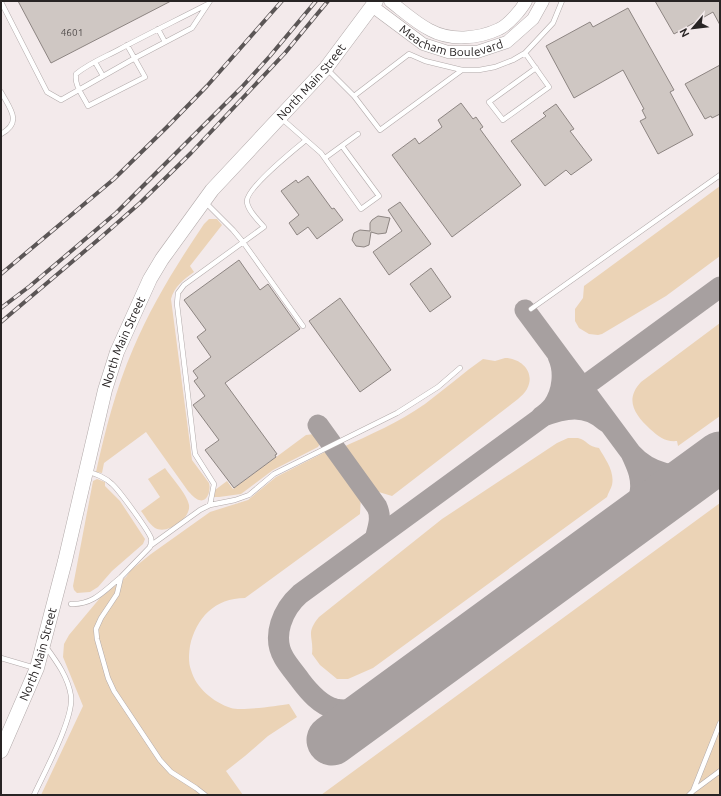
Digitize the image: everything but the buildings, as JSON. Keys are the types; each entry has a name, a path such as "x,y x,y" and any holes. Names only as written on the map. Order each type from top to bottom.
{"main road":[{"name":"Meacham Boulevard","path":"390,1 430,30 451,37 474,37 499,29 522,9 526,1"},
{"name":"Meacham Boulevard","path":"374,3 424,44 448,52 476,52 507,42 534,19 544,1"},
{"name":"North Main Street","path":"1,751 37,668 44,644 65,561 104,390 117,352 150,279 162,259 203,201 326,68 374,3"}],"lane":[{"path":"354,96 409,54 424,60 462,70 479,70 495,67 513,60 525,53 553,23 562,1"},
{"path":"1,2 47,92 61,100 192,28 209,3"},
{"path":"127,45 145,76 88,106 79,90 76,74 95,62 127,45 209,3"},
{"path":"158,29 165,42"},
{"path":"525,53 536,68 549,87 503,120 489,102 536,68"},
{"path":"95,62 103,76"},
{"path":"326,68 354,96 380,130 462,70"},
{"path":"1,92 14,118 13,124 8,130 1,134"},
{"path":"280,117 321,153 361,209 379,196 342,146"},
{"path":"325,158 358,134"},
{"path":"210,505 214,484 195,454 176,299 178,293 184,285 264,228 247,204 248,194 260,180 306,140"},
{"path":"531,309 720,175"},
{"path":"203,201 233,230 243,242 303,326"},
{"path":"71,604 90,602 121,577 150,547 200,510 210,505 235,500 249,495 274,474 403,409 438,387 460,368"},
{"path":"85,472 91,473 113,484 151,537 152,541 150,547"},
{"path":"121,577 117,594 101,618 96,629 96,639 108,678 114,691 160,760 171,772 205,795"},
{"path":"34,795 67,722 71,704 69,686 63,671 44,644"},
{"path":"1,658 37,668"},
{"path":"691,793 720,723"},
{"path":"691,793 720,771"}],"shaded area":[{"path":"720,186 720,256 666,296 602,334 589,334 579,328 575,321 575,309 583,298 584,286"},
{"path":"209,219 217,219 222,225 190,266 194,272 183,280 177,287 171,299 192,460 210,486 207,498 199,500 188,491 146,432 104,463 102,473 96,472 116,394 140,332 175,269 204,224"},
{"path":"720,323 720,416 678,446 677,441 669,441 659,437 645,424 636,413 632,401 633,395 641,382"},
{"path":"505,358 516,360 521,363 525,367 530,377 527,389 518,399 392,496 372,490 341,448 384,428 415,411 483,359 495,361"},
{"path":"314,434 321,442 318,447 273,470 241,494 213,497 215,490 227,481 233,489 306,435"},
{"path":"568,438 578,438 592,446 599,448 609,465 613,480 607,497 373,668 348,679 337,679 320,665 312,654 311,635 312,627 319,617 442,519 557,443"},
{"path":"329,450 361,495 360,514 245,598 225,602 208,612 197,627 190,646 189,664 193,677 206,694 218,702 236,709 289,704 297,717 268,736 226,771 243,795 41,795 83,706 63,657 64,644 69,635 100,598 126,577 131,570 210,512 248,500 276,477"},
{"path":"165,468 188,501 189,510 177,524 160,530 155,528 149,522 141,511 160,497 148,479"},
{"path":"97,479 105,482 105,486 120,501 145,539 143,544 112,571 98,587 90,592 77,593 73,586 93,481"},
{"path":"720,503 720,795 321,795"}],"taxiway":[{"path":"399,691 376,702 352,710 335,709 315,698 284,658 280,650 279,632 288,607 300,594 720,287"},
{"path":"525,310 631,453 638,460 655,470 674,475 684,475 703,470 715,461"},
{"path":"558,356 562,368 561,388 553,406 541,417 558,411 575,409 591,412 606,422"},
{"path":"318,425 377,507 379,519 375,539"},
{"path":"614,534 627,523 636,508 639,499 639,473 631,453"}],"runway":[{"path":"332,740 720,457"}],"railway":[{"path":"1,274 114,179 207,86 282,1"},
{"path":"1,308 30,286 116,213 241,88 316,1"},
{"path":"1,322 140,203 191,153 285,53 328,1"}]}
